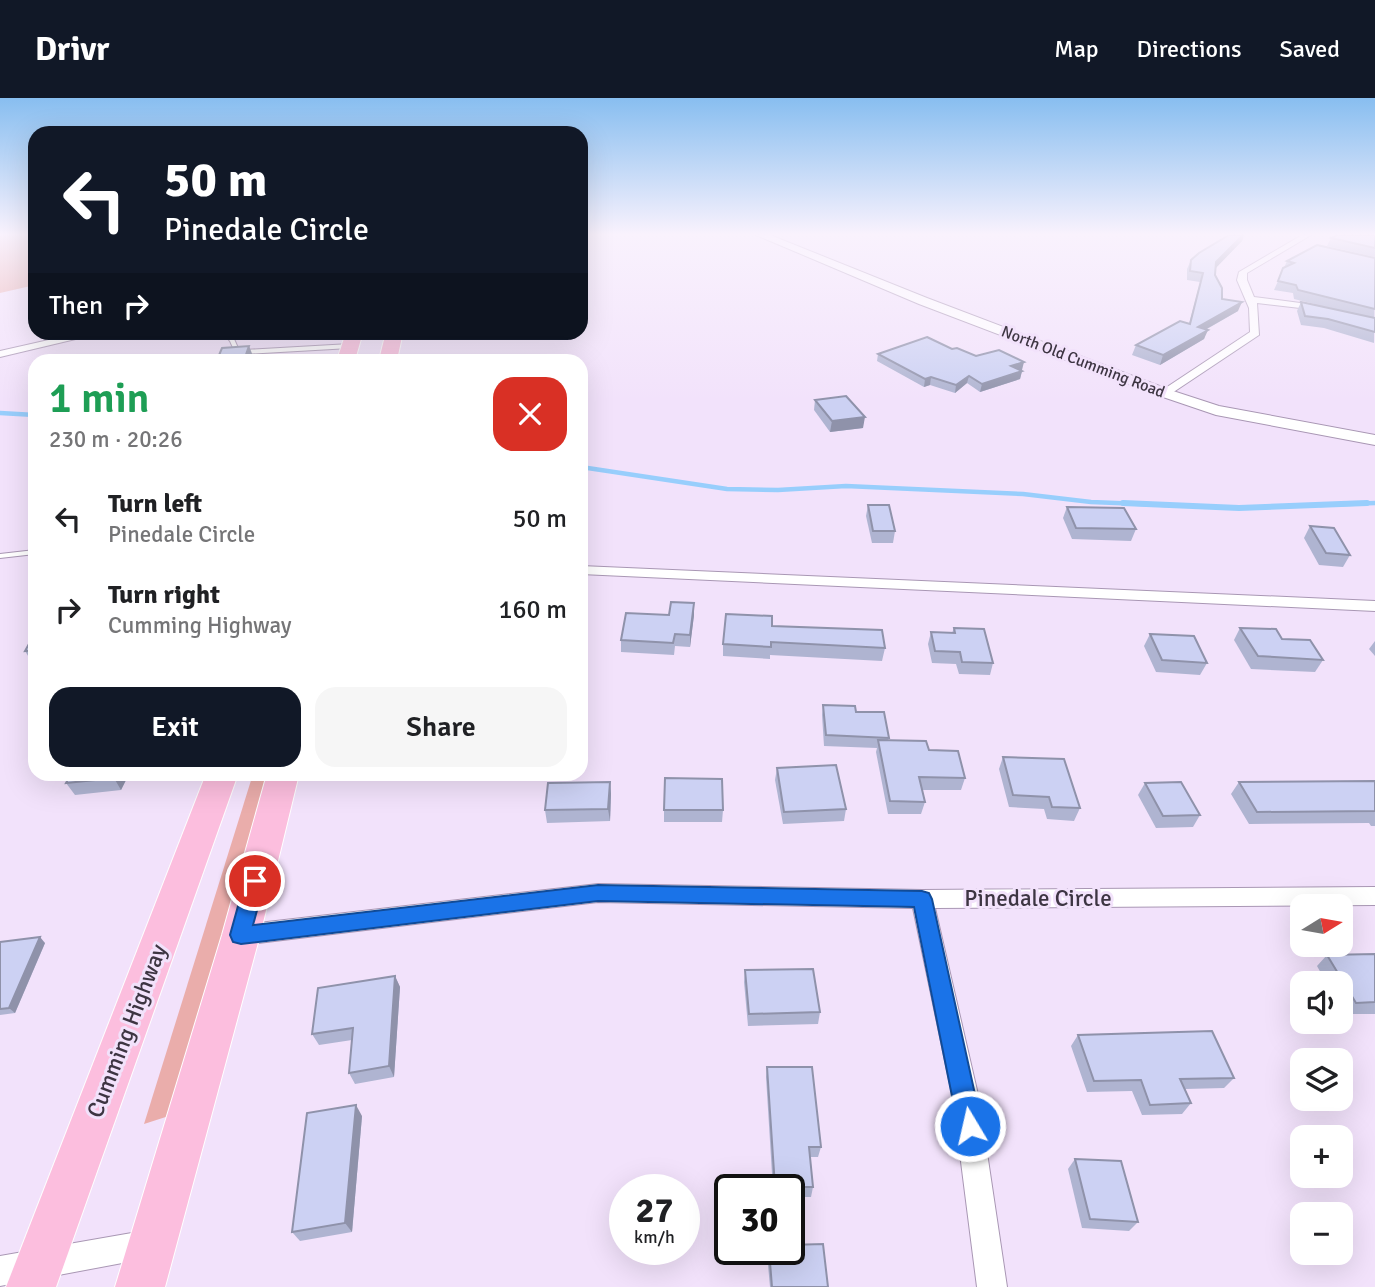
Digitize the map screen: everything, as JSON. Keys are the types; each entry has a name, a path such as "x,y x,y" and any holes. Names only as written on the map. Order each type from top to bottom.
{"highway":[{"name":"Cumming Highway","path":"23,1274 208,816 220,781"},
{"path":"146,1265 241,935 281,781"}],"street":[{"name":"North Old Cumming Road","path":"895,290 1216,410 1375,440"},
{"path":"1165,393 1255,333 1254,309 1246,290"},
{"path":"1250,299 1337,313"},
{"path":"0,354 64,340"},
{"path":"588,570 1375,606"},
{"name":"Pinedale Circle","path":"241,935 598,893 922,899 1375,896"},
{"path":"922,899 966,1099 992,1287"},
{"path":"23,1274 146,1265"}],"lane":[{"path":"232,340 236,349 244,352 350,346"},
{"path":"0,555 28,553"}],"shaded area":[{"path":"251,781 268,781 175,1114 144,1124"}],"building":[{"path":"1199,290 1222,290 1222,299 1242,302 1198,327 1208,330 1163,355 1136,345 1180,321 1190,324"},
{"path":"1300,290 1375,290 1375,309"},
{"path":"1301,302 1375,318 1375,332 1328,319 1305,316"},
{"path":"927,337 952,349 957,348 976,356 999,350 1024,362 1011,366 1022,371 982,384 969,376 956,385 931,377 925,379 878,354"},
{"path":"249,346 246,354 220,354 222,348"},
{"path":"846,396 865,417 832,421 815,400"},
{"path":"868,505 889,505 895,531 873,531"},
{"path":"1067,507 1124,508 1136,529 1076,528"},
{"path":"1310,526 1334,528 1350,555 1326,553"},
{"path":"671,602 694,603 690,635 675,634 673,643 621,640 626,613 669,615"},
{"path":"726,614 772,616 772,626 882,630 885,648 771,642 771,647 723,644"},
{"path":"954,628 984,629 993,663 962,662 960,652 935,651 931,632 955,633"},
{"path":"1240,628 1276,629 1282,639 1310,640 1323,660 1258,656"},
{"path":"1150,634 1194,636 1207,663 1162,660"},
{"path":"823,705 855,706 856,712 884,712 889,738 826,735"},
{"path":"878,740 926,741 929,750 958,751 965,778 919,777 925,802 890,801"},
{"path":"1003,757 1064,759 1080,808 1052,807 1049,797 1013,795"},
{"path":"836,765 846,809 784,812 777,768"},
{"path":"665,778 722,779 723,810 664,810"},
{"path":"1375,781 1375,811 1257,812 1239,782"},
{"path":"610,782 608,809 545,810 548,783"},
{"path":"1181,782 1200,815 1163,816 1145,783"},
{"path":"40,937 9,1008 0,1009 0,942"},
{"path":"1353,954 1375,954 1375,1002 1356,1003 1353,998 1353,971 1337,971 1328,957 1353,957"},
{"path":"813,969 820,1012 749,1014 745,970"},
{"path":"395,976 389,1066 349,1073 353,1028 312,1034 318,988"},
{"path":"1212,1031 1234,1078 1180,1079 1191,1103 1150,1105 1141,1080 1094,1081 1078,1035"},
{"path":"767,1067 812,1067 821,1147 809,1147 813,1187 805,1187 805,1174 774,1174"},
{"path":"356,1105 345,1223 292,1232 307,1113"},
{"path":"1075,1159 1121,1161 1138,1222 1090,1219"},
{"path":"823,1244 828,1287 772,1287 770,1265 805,1265 805,1245"}],"waterway":[{"path":"0,413 28,415"},
{"path":"588,468 727,489 778,490 846,486 1023,494 1091,502 1166,505"},
{"path":"1123,503 1239,508 1367,503"},
{"path":"1320,505 1375,503"}],"route":[{"path":"255,881 241,935 598,893 922,899 970,1126"}]}
